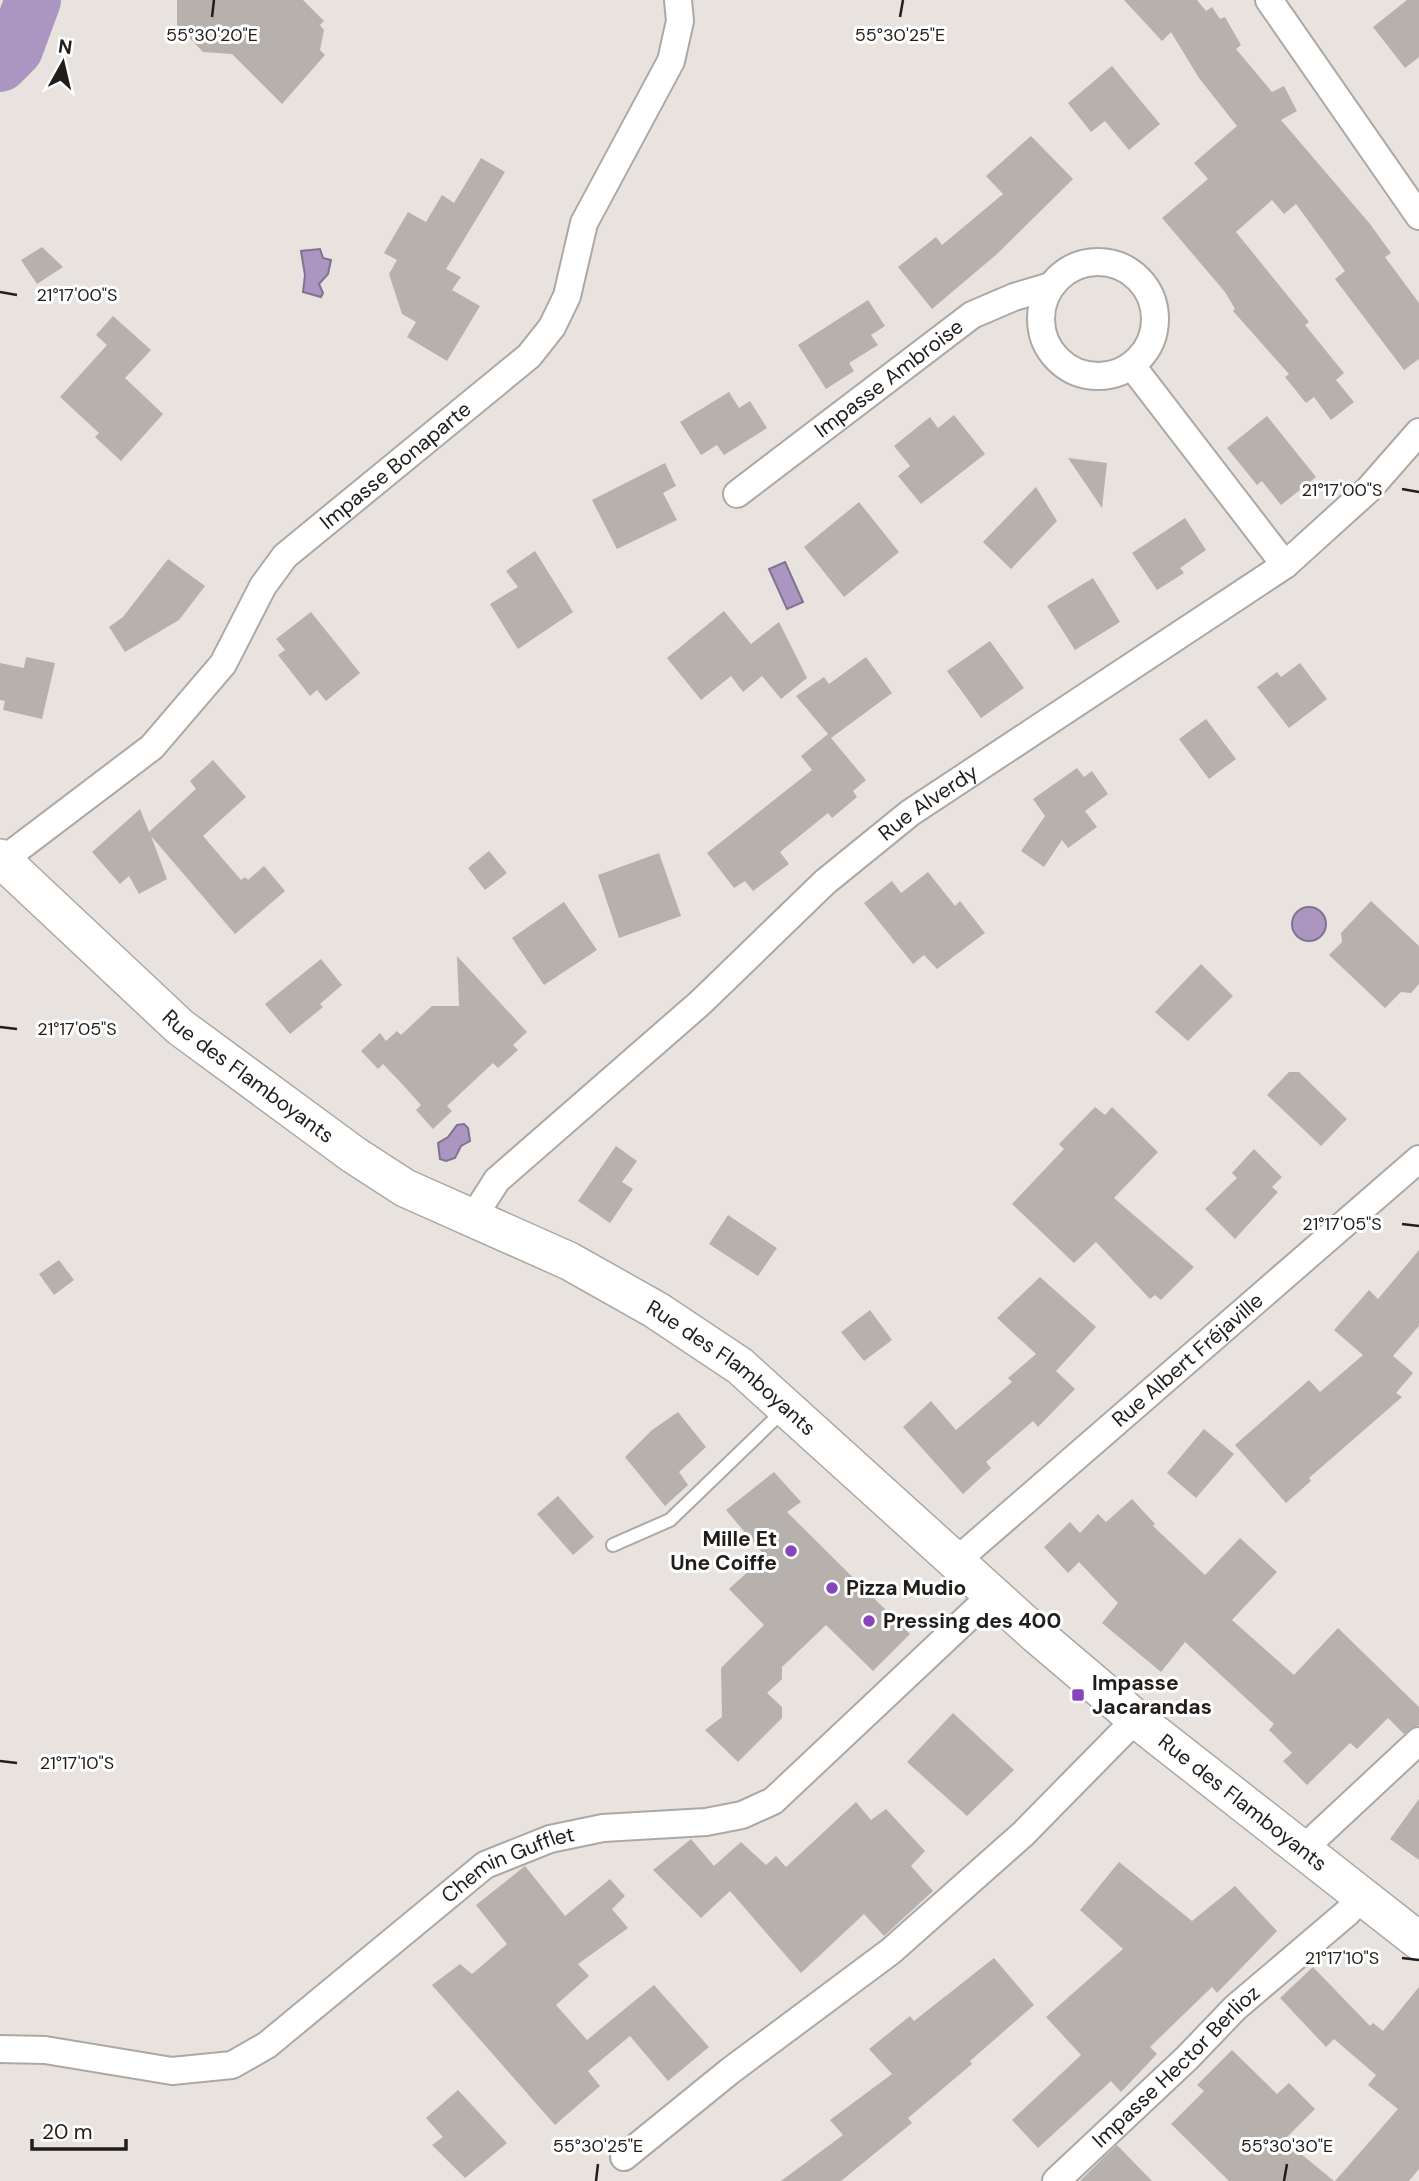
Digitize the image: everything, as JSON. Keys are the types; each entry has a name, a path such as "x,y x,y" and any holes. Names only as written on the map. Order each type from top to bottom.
{"main road":[{"name":"Rue des Flamboyants","path":"1,859 180,1027 354,1155 405,1188 569,1261 656,1310 740,1366 992,1595 1136,1719 1419,1941"}],"street":[{"name":"Impasse Bonaparte","path":"1,859 152,747 223,664 263,586 285,556 529,356 552,327 567,296 584,223 671,61 680,20 678,0"},
{"path":"1269,0 1419,216"},
{"name":"Impasse Ambroise","path":"737,494 972,315 1014,297 1051,286 1071,268 1085,263 1107,262 1130,271 1145,285 1154,305 1155,328 1150,345 1132,366"},
{"path":"1051,286 1041,311 1043,338 1059,362 1090,377 1112,376 1132,366 1285,565"},
{"name":"Rue Alverdy","path":"472,1219 497,1180 700,1003 825,882 899,822 1285,565 1369,489 1419,432"},
{"name":"Rue Albert Fréjaville","path":"955,1562 1419,1158"},
{"name":"Chemin Gufflet","path":"0,2049 45,2050 172,2071 232,2065 267,2045 485,1865 563,1836 603,1828 706,1822 742,1815 773,1801 992,1595"},
{"path":"624,2157 730,2071 891,1951 1023,1834 1136,1719"},
{"path":"1302,1850 1419,1741"},
{"name":"Impasse Hector Berlioz","path":"1056,2181 1236,2008 1348,1912 1361,1897"}],"lane":[{"path":"613,1545 670,1520 787,1408"}],"shaded area":[{"path":"320,249 323,258 331,260 328,274 319,284 323,293 321,297 303,292 305,275 301,251"},
{"path":"785,562 803,602 787,609 769,569"},
{"path":"1309,907 1321,912 1326,924 1321,936 1309,941 1297,936 1292,924 1297,912"},
{"path":"464,1124 468,1128 470,1141 461,1146 455,1158 446,1161 440,1159 438,1143 448,1137 457,1125"}],"building":[{"path":"177,0 303,0 324,21 320,25 324,30 320,50 325,55 282,104 232,54 203,52 177,25"},
{"path":"1124,0 1197,0 1206,11 1212,7 1220,19 1225,17 1241,45 1236,49 1272,92 1284,86 1297,111 1281,120 1370,224 1391,253 1385,257 1419,303 1419,359 1404,370 1335,279 1345,271 1296,204 1284,214 1272,200 1236,232 1309,322 1305,325 1344,373 1336,380 1354,402 1331,420 1314,397 1306,403 1285,377 1289,374 1233,311 1235,309 1225,292 1162,218 1208,179 1194,163 1237,126 1199,78 1171,32 1162,41"},
{"path":"1407,0 1419,0 1419,57 1405,68 1373,27"},
{"path":"1112,66 1160,124 1129,150 1105,121 1091,132 1068,103"},
{"path":"1031,136 1073,179 997,254 932,309 898,267 936,237 942,245 1003,194 986,176"},
{"path":"481,158 505,172 446,269 461,277 452,290 480,306 447,361 407,337 416,322 402,314 389,274 397,260 384,253 408,212 426,222 442,195 454,203"},
{"path":"42,247 63,267 37,284 21,260"},
{"path":"868,300 885,326 871,335 878,345 849,363 854,371 826,389 798,345"},
{"path":"113,316 151,350 125,378 163,414 121,461 95,437 99,433 60,397 107,345 96,335"},
{"path":"729,392 739,408 750,401 767,428 724,455 717,445 701,455 680,422"},
{"path":"954,415 985,454 921,504 898,476 910,466 894,446 930,417 938,428"},
{"path":"1267,416 1316,477 1281,505 1262,481 1257,485 1227,448"},
{"path":"1068,458 1107,463 1102,508"},
{"path":"665,463 676,486 663,493 677,520 617,549 592,500"},
{"path":"1036,487 1057,521 1011,569 983,542"},
{"path":"859,502 899,552 844,597 804,547"},
{"path":"1185,518 1206,550 1180,568 1184,573 1157,590 1132,553"},
{"path":"535,551 573,612 518,649 490,604 518,587 506,571"},
{"path":"168,559 205,586 179,620 125,652 109,627 123,617"},
{"path":"1093,578 1120,622 1075,650 1047,606"},
{"path":"724,611 751,644 779,622 807,678 781,699 762,676 743,692 731,676 701,700 667,658"},
{"path":"311,612 360,673 326,701 317,690 310,696 278,655 285,650 276,639"},
{"path":"990,641 1024,688 981,718 947,671"},
{"path":"26,657 55,663 42,719 3,710 5,701 0,700 0,663 24,668"},
{"path":"866,657 892,693 831,738 866,780 853,791 857,797 832,818 828,813 780,852 789,864 753,891 745,881 734,888 707,853 812,770 801,756 828,734 796,696 824,677 829,684"},
{"path":"1300,663 1327,699 1289,728 1257,687 1277,672 1281,677"},
{"path":"1206,719 1236,759 1209,779 1179,739"},
{"path":"213,760 246,797 203,836 241,880 245,877 248,880 264,866 285,891 235,934 151,836 167,879 139,894 129,876 120,884 92,852 140,809 149,832 196,789 190,781"},
{"path":"1077,768 1084,777 1092,771 1108,794 1085,811 1097,827 1068,848 1062,840 1044,867 1021,851 1045,816 1033,799"},
{"path":"489,851 507,873 485,890 468,868"},
{"path":"659,853 681,916 619,938 598,875"},
{"path":"928,872 955,906 960,901 985,933 937,969 924,955 913,964 864,903 892,881 901,893"},
{"path":"1371,901 1419,946 1419,984 1411,993 1401,992 1385,1008 1329,955 1342,942 1341,933"},
{"path":"564,902 597,950 544,985 512,938"},
{"path":"457,956 527,1032 513,1045 518,1050 498,1068 493,1063 447,1106 452,1111 433,1129 416,1110 421,1105 403,1085 383,1064 378,1069 361,1051 380,1033 386,1041 397,1031 401,1035 432,1006 459,1006"},
{"path":"321,959 342,985 320,1004 323,1007 290,1034 265,1004"},
{"path":"1201,964 1233,996 1188,1041 1155,1012"},
{"path":"1289,1072 1299,1072 1347,1119 1321,1146 1267,1095"},
{"path":"1095,1107 1105,1115 1112,1107 1158,1152 1114,1198 1194,1267 1161,1300 1155,1295 1150,1299 1096,1242 1074,1263 1012,1204 1064,1149 1059,1144"},
{"path":"616,1146 637,1161 622,1182 633,1189 610,1223 578,1201"},
{"path":"1254,1149 1282,1177 1272,1187 1278,1192 1235,1239 1205,1209 1237,1178 1232,1173"},
{"path":"728,1215 777,1248 758,1276 709,1244"},
{"path":"1419,1250 1419,1326 1393,1356 1413,1373 1396,1393 1402,1397 1309,1478 1311,1481 1286,1503 1235,1445 1309,1380 1320,1392 1363,1355 1334,1330 1369,1290 1378,1299"},
{"path":"59,1260 74,1280 54,1295 39,1274"},
{"path":"1040,1277 1096,1327 1056,1371 1075,1389 1038,1427 1033,1421 986,1462 991,1468 963,1494 903,1427 931,1401 956,1430 1012,1382 1008,1378 1036,1354 997,1318"},
{"path":"870,1310 892,1340 864,1361 841,1332"},
{"path":"678,1412 706,1447 679,1472 688,1485 665,1506 625,1457 652,1430"},
{"path":"1204,1429 1234,1454 1196,1498 1167,1473"},
{"path":"774,1472 801,1502 787,1512 910,1634 873,1671 826,1625 782,1667 782,1679 767,1693 782,1707 782,1718 738,1762 705,1730 722,1717 721,1668 764,1625 729,1589 765,1556 726,1510"},
{"path":"558,1496 594,1537 573,1555 537,1514"},
{"path":"1132,1499 1155,1524 1153,1526 1205,1575 1240,1538 1277,1572 1232,1620 1294,1675 1338,1628 1419,1707 1419,1725 1404,1734 1388,1718 1357,1749 1350,1743 1307,1785 1283,1761 1292,1753 1269,1730 1274,1724 1185,1642 1161,1672 1102,1623 1118,1603 1079,1562 1068,1573 1044,1547 1070,1522 1080,1533 1098,1514 1106,1522"},
{"path":"953,1713 1014,1770 967,1816 907,1762"},
{"path":"1419,1799 1419,1860 1390,1839"},
{"path":"856,1802 871,1820 886,1809 925,1851 911,1866 933,1891 884,1936 864,1914 801,1973 730,1891 701,1918 653,1870 691,1839 714,1866 741,1842 766,1865 776,1856 786,1867"},
{"path":"1119,1862 1192,1921 1235,1886 1277,1931 1217,1993 1212,1987 1150,2047 1157,2054 1121,2092 1111,2081 1038,2148 1012,2120 1081,2055 1046,2017 1123,1949 1080,1910"},
{"path":"525,1866 565,1916 610,1879 625,1896 612,1909 628,1928 578,1964 589,1976 556,2005 587,2040 654,1985 709,2047 668,2081 630,2036 588,2071 600,2086 555,2125 432,1985 460,1964 472,1974 507,1944 476,1905"},
{"path":"994,1958 1034,2005 970,2061 972,2064 908,2118 912,2123 841,2181 781,2181 843,2135 830,2120 892,2074 869,2049 910,2016 914,2021"},
{"path":"1313,1967 1370,2026 1373,2023 1383,2031 1419,1987 1419,2169 1409,2181 1335,2181 1398,2109 1368,2085 1376,2075 1334,2039 1326,2047 1280,1998"},
{"path":"1232,2050 1277,2094 1289,2083 1315,2109 1284,2140 1334,2181 1229,2181 1171,2124 1204,2091 1197,2085"},
{"path":"458,2090 507,2143 465,2178 432,2145 443,2137 426,2118"},
{"path":"1117,2145 1152,2181 1080,2181 1104,2157"}],"waterway":[{"path":"0,64 15,49 33,0"}],"place":[{"name":"Mille Et Une Coiffe","path":"791,1551"},
{"name":"Pizza Mudio","path":"832,1588"},
{"name":"Pressing des 400","path":"869,1621"},
{"name":"Impasse Jacarandas","path":"1078,1695"}]}
